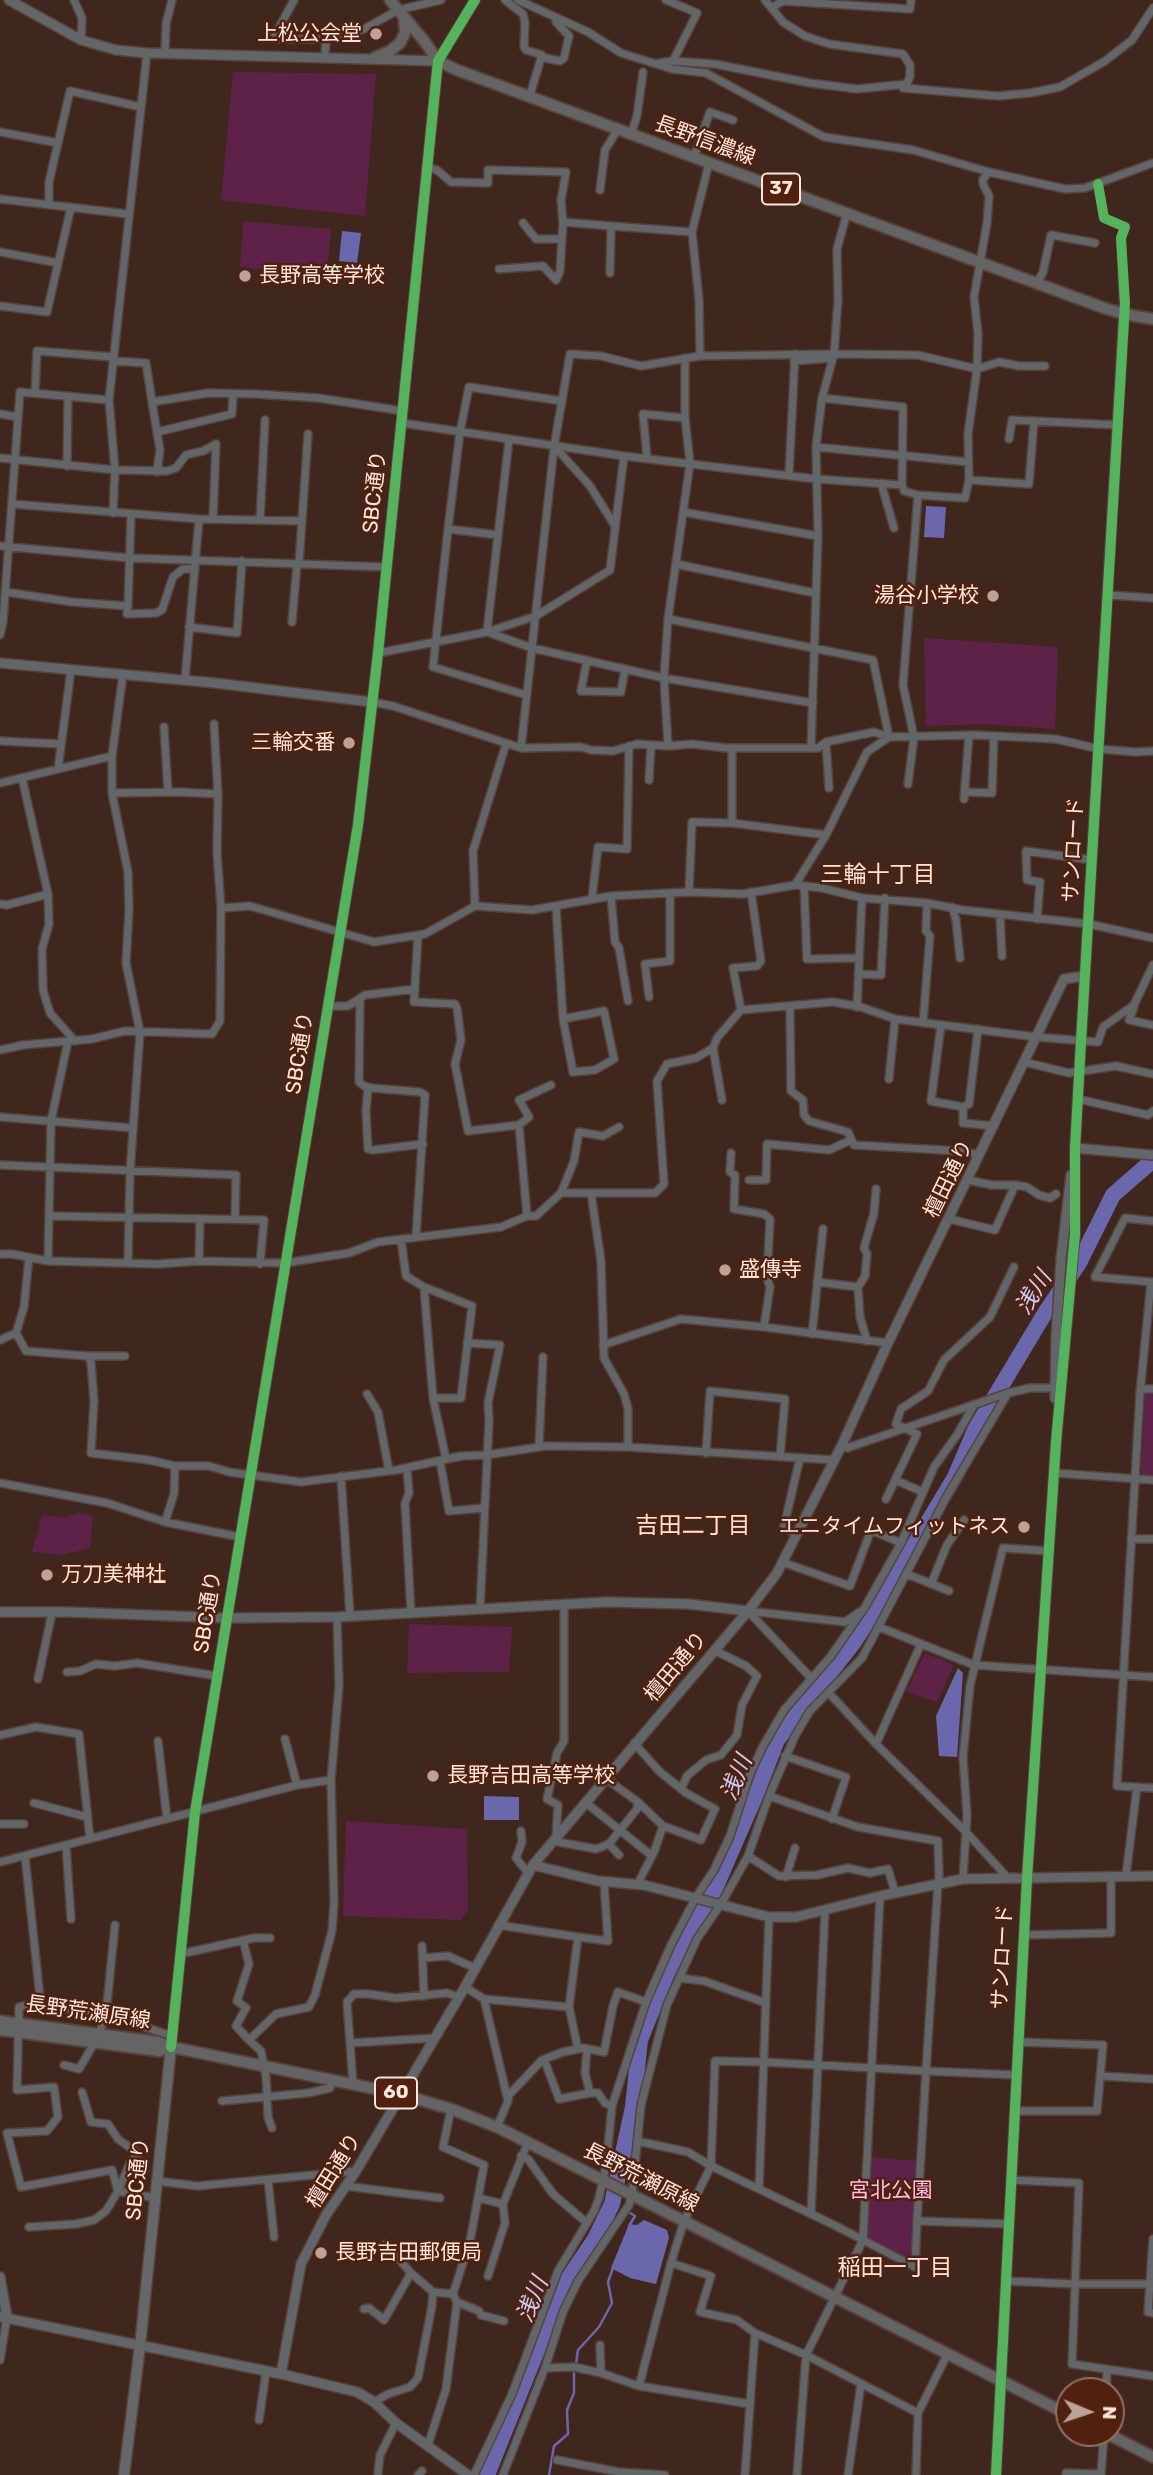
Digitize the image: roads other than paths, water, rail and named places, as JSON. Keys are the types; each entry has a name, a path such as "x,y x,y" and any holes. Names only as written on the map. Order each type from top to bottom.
{"main road":[{"path":"390,0 438,61"},
{"path":"374,58 400,43 406,24 400,13"},
{"name":"長野信濃線","path":"438,61 1037,283 1124,314 1153,319"},
{"name":"長野荒瀬原線","path":"0,2021 19,2028 97,2038 159,2051 172,2041 400,2094 452,2109 528,2142 1055,2408"},
{"name":"長野荒瀬原線","path":"0,2030 19,2028"},
{"name":"SBC通り","path":"124,2475 172,2041"},
{"path":"1125,2443 1153,2457"}],"street":[{"path":"9,0 80,40 116,50 438,61 475,0"},
{"path":"74,0 82,18 80,40"},
{"path":"165,53 166,24 172,0"},
{"path":"294,0 275,35 279,38 326,39 324,57"},
{"path":"338,39 400,13 441,0"},
{"path":"505,0 523,14 526,50 560,61 564,58 569,36 556,22 558,18"},
{"path":"518,0 588,32 621,53 673,69 706,73 824,137 913,150 989,172 1065,188 1085,188 1153,163"},
{"path":"666,0 697,13 673,61"},
{"path":"658,63 673,61 741,68 774,77 857,89 907,85 911,76 910,65 903,54 829,44 805,36 783,23 765,0"},
{"path":"771,8 783,1 910,9 911,0"},
{"path":"895,87 998,96 1060,87 1105,61 1132,40 1153,8"},
{"path":"113,513 115,470 109,400 147,53"},
{"path":"530,95 541,57"},
{"name":"SBC通り","path":"172,2041 195,1812 358,825 438,61"},
{"path":"631,134 637,116 643,72"},
{"path":"49,205 49,182 70,91 141,107"},
{"path":"694,157 710,111 733,120"},
{"path":"600,190 605,150 618,129"},
{"path":"0,132 58,143"},
{"path":"700,356 699,300 692,232 709,163"},
{"path":"427,167 438,170 450,182 488,183 488,170 566,172 561,200 563,222 560,271 556,280 543,266 499,269"},
{"path":"822,398 902,407 904,491 918,495 965,498 969,481 968,434 978,334 974,297 982,262 989,196 983,179 989,172"},
{"path":"1098,184 1104,218 1125,227 1121,238 1124,314"},
{"path":"0,199 128,214"},
{"path":"0,306 47,312 71,207"},
{"path":"811,748 819,489 816,479 816,447 822,398 834,356 838,249 847,212"},
{"path":"563,222 692,232"},
{"path":"523,223 536,239 562,239"},
{"path":"610,273 611,226"},
{"path":"1037,283 1043,272 1051,235 1095,243"},
{"path":"0,251 58,263"},
{"name":"サンロード","path":"1058,1388 1075,1234 1075,1148 1084,976 1124,314"},
{"path":"35,393 37,351 146,363 160,450 157,472"},
{"path":"521,748 554,447 570,354 601,356 641,366 700,356 794,358 918,355 976,369 999,362 1019,366 1045,366"},
{"path":"668,746 664,678 668,619 690,463 685,418 685,358"},
{"path":"789,475 794,358"},
{"path":"526,695 433,667 448,528 460,432 469,387 562,401"},
{"path":"0,635 6,592 20,392 109,400"},
{"path":"152,402 208,393 318,398 403,411"},
{"path":"157,432 232,414 233,394"},
{"path":"67,466 68,396"},
{"path":"0,414 18,417"},
{"path":"647,458 643,414 685,418"},
{"path":"260,520 265,420"},
{"path":"1009,439 1012,420 1118,425"},
{"path":"969,481 1029,484 1034,421"},
{"path":"402,423 624,456 816,479 902,485"},
{"path":"292,622 308,434"},
{"path":"487,632 509,440"},
{"path":"0,458 157,472 176,468 186,455 203,451 216,443 213,519"},
{"path":"554,447 590,486 615,527"},
{"path":"816,447 968,462"},
{"path":"378,653 487,632 536,616 610,570 624,456"},
{"path":"881,484 894,528"},
{"path":"908,783 914,737 903,685 918,495"},
{"path":"12,504 199,519 302,521"},
{"path":"683,512 818,536"},
{"path":"131,514 127,614 156,613 162,610 173,577 183,569 195,569"},
{"path":"185,680 199,519"},
{"path":"448,528 498,535"},
{"path":"0,546 130,558 386,567"},
{"path":"189,628 237,633 242,561"},
{"path":"676,564 815,593"},
{"path":"6,592 72,602 128,606"},
{"path":"1108,595 1153,598"},
{"path":"668,619 873,660 889,737"},
{"path":"487,632 532,648 664,678 813,704"},
{"path":"587,660 581,691 621,692 625,669"},
{"path":"0,663 185,680 372,702 393,706 521,748 580,747 613,751 629,746 692,744 732,748 818,748 826,742 874,732 889,737 995,736 1067,740 1098,749 1153,751"},
{"path":"58,769 71,670"},
{"path":"123,674 112,756 112,793 128,872 126,963 140,1032 130,1172 128,1263"},
{"path":"0,1050 125,1031 160,1030 212,1034 220,1021 221,908 214,724"},
{"path":"164,727 168,792"},
{"path":"970,736 964,795 992,793 995,736"},
{"path":"858,958 807,959 800,886 867,752 889,737"},
{"path":"0,741 61,744"},
{"path":"826,742 829,788"},
{"path":"475,906 472,851 506,744"},
{"path":"649,780 651,745"},
{"path":"592,898 598,847 627,849 629,746"},
{"path":"732,748 732,823"},
{"path":"0,783 112,756"},
{"path":"22,778 48,894 49,924 41,949 43,990 50,1013 72,1041"},
{"path":"112,793 218,794"},
{"path":"689,892 692,822 732,823 826,835"},
{"path":"1037,919 1040,882 1027,880 1026,851 1092,860"},
{"path":"221,908 250,906 374,942 425,934 475,906 532,910 611,896 689,892 743,894 800,886 822,888 862,898 885,898 1000,915 1089,924 1153,938"},
{"path":"741,1010 733,968 757,966 761,961 751,892"},
{"path":"649,997 646,964 670,961 670,893"},
{"path":"0,904 7,905 48,894"},
{"path":"611,896 615,942 619,948 628,1001"},
{"path":"857,1007 862,898"},
{"path":"858,974 881,975 885,898"},
{"path":"923,1023 930,936 926,931 927,903"},
{"path":"556,906 563,1019 573,1072 596,1070 614,1059 604,1011 563,1019"},
{"path":"952,907 960,958"},
{"path":"1000,915 1002,956"},
{"path":"418,935 414,1002 455,1004 457,1008 461,1041 455,1064 468,1131 519,1125 529,1117 519,1100 551,1085"},
{"path":"1153,965 1129,1020 1153,1025"},
{"name":"檀田通り","path":"281,2374 301,2264 326,2215 356,2171 435,2038 530,1869 748,1611 782,1562 835,1460 888,1343 1064,979 1084,976"},
{"path":"327,1006 348,1006 365,995 415,989"},
{"path":"360,999 359,1082 368,1087 420,1092 425,1095 416,1237"},
{"path":"722,1100 713,1048 717,1038 741,1010 833,1002 895,1019 1098,1042 1103,1027 1134,1006"},
{"path":"790,1007 791,1091 803,1100 804,1115 809,1121 848,1132 854,1145 960,1151 979,1155"},
{"path":"889,1079 895,1019"},
{"path":"941,1025 931,1101 963,1107 969,1104 978,1029"},
{"path":"48,1261 51,1121 72,1041"},
{"path":"561,1193 655,1193 664,1184 657,1081 667,1064 696,1058 713,1048"},
{"path":"1024,1062 1069,1073 1116,1066 1153,1074"},
{"path":"368,1087 368,1149 423,1144"},
{"path":"1078,1099 1148,1115 1153,1111"},
{"path":"963,1107 963,1123 994,1126"},
{"path":"0,1117 133,1128"},
{"path":"519,1125 527,1216"},
{"path":"0,1254 48,1261 285,1263 349,1253 378,1242 501,1227 527,1216 536,1216 561,1193 573,1161 579,1132 603,1136 619,1126"},
{"path":"749,1180 766,1180 767,1144 829,1150 851,1140"},
{"path":"1075,1148 1153,1155"},
{"name":"サンロード","path":"996,2475 1027,1878 1056,1442 1057,1320 1061,1259 1075,1148"},
{"path":"731,1153 730,1172 735,1175 734,1209 764,1214 769,1219 767,1278 770,1287 764,1327"},
{"path":"0,1165 236,1175 235,1219"},
{"path":"968,1180 992,1185 1027,1187 1050,1198 1056,1194"},
{"path":"949,1219 995,1230 1015,1185"},
{"path":"867,1340 860,1317 858,1287 865,1276 867,1254 864,1248 874,1213 876,1189"},
{"path":"591,1194 601,1261 603,1345 607,1363 624,1394 628,1409 628,1447"},
{"path":"48,1216 264,1220 260,1264"},
{"path":"1153,1221 1125,1218 1095,1277 1152,1282 1140,1389 1117,1786 1153,1788"},
{"path":"200,1219 200,1261"},
{"path":"812,1334 823,1229"},
{"path":"401,1239 406,1276 424,1287 472,1306 461,1398 433,1398"},
{"path":"29,1257 24,1307 16,1333 26,1350 88,1356 125,1356"},
{"path":"886,1499 917,1434 896,1424 901,1409 928,1391 944,1360 989,1317 1014,1267"},
{"path":"817,1282 858,1287"},
{"path":"424,1287 433,1398 449,1511 484,1507"},
{"path":"603,1345 681,1319 888,1343"},
{"path":"0,1340 16,1333"},
{"path":"467,1343 500,1345 488,1403 480,1609"},
{"path":"88,1356 91,1362 94,1401 91,1453 175,1466 209,1466 301,1482 389,1471 539,1446 628,1447 835,1460"},
{"path":"539,1446 543,1357"},
{"path":"842,1445 847,1448 1005,1394 1030,1388 1058,1388"},
{"path":"1140,1389 1153,1389"},
{"path":"706,1452 710,1391 785,1399 780,1457"},
{"path":"367,1394 378,1412 389,1471"},
{"path":"503,2475 545,2368 563,2312 578,2281 629,2205 641,2105 664,2017 697,1939 748,1856 785,1756 810,1711 862,1658 947,1496 1005,1394"},
{"path":"474,2475 512,2394 558,2271 594,2211 605,2182 612,2106 646,2002 671,1945 714,1870 730,1836 750,1774 762,1748 783,1710 831,1656 865,1607 901,1543 934,1466 976,1404"},
{"path":"796,1535 784,1526 800,1458"},
{"path":"165,1522 174,1494 175,1466"},
{"path":"407,1468 408,1493 405,1503 411,1613"},
{"path":"1054,1473 1153,1480"},
{"path":"341,1476 350,1616"},
{"path":"895,1480 923,1492"},
{"path":"0,1483 107,1503 165,1522 240,1537"},
{"path":"932,1584 947,1545 964,1520"},
{"path":"782,1562 850,1586 871,1530 901,1543"},
{"path":"1132,1539 1153,1539"},
{"path":"963,1879 967,1832 963,1756 974,1665 1003,1548 1049,1551"},
{"path":"907,1574 949,1591"},
{"path":"0,1612 227,1618 337,1617 607,1602 688,1604 845,1622 865,1607"},
{"path":"564,1604 564,1741 556,1753 547,1799 558,1805 555,1839 596,1849 609,1844 637,1809 638,1802"},
{"path":"748,1611 811,1678"},
{"path":"38,1679 52,1613"},
{"path":"249,2040 264,2029 276,2014 309,2007 315,1995 332,1931 334,1903 331,1780 339,1685 337,1617"},
{"path":"879,1627 974,1665 1153,1677"},
{"path":"876,1744 921,1644"},
{"path":"681,1789 687,1776 706,1760 721,1755 737,1735 742,1705 757,1676 746,1666 713,1650"},
{"path":"67,1672 80,1671 96,1664 115,1666 137,1663 217,1676"},
{"path":"829,1693 876,1744 967,1832 1008,1878"},
{"path":"0,1735 36,1727 79,1734 90,1839"},
{"path":"285,1740 298,1784"},
{"path":"158,1741 167,1819"},
{"path":"605,1778 638,1802 663,1826 701,1840 715,1809 681,1789 659,1771 634,1743"},
{"path":"785,1756 846,1777 832,1819"},
{"path":"0,1862 298,1784 331,1780"},
{"path":"1126,1875 1137,1787"},
{"path":"637,2141 688,2152 915,2267 938,1883 938,1841 858,1827 769,1796"},
{"path":"34,1802 87,1816"},
{"path":"585,1802 652,1856"},
{"path":"0,1824 24,1824"},
{"path":"637,1885 663,1826"},
{"path":"521,1831 522,1842 516,1858 530,1869 637,1885 769,1917 796,1917 895,1892 963,1879 1153,1876"},
{"path":"609,1844 619,1855"},
{"path":"66,1845 71,1919"},
{"path":"786,1877 794,1848"},
{"path":"25,1856 41,2007"},
{"path":"748,1856 779,1876 786,1877 817,1875 848,1868 870,1873 888,1869 895,1892"},
{"path":"1024,1935 1111,1933 1111,1876"},
{"path":"498,1925 608,1941 604,1882"},
{"path":"797,2475 806,2355 863,2240 880,1896"},
{"path":"811,2214 825,1910"},
{"path":"759,2189 769,1917"},
{"path":"64,2065 79,2069 97,2038 106,2014 115,1925"},
{"path":"578,1937 569,2007 578,2049"},
{"path":"180,1954 243,1940 270,1938"},
{"path":"243,1940 249,1964 237,2001 246,2008 236,2026 261,2051 266,2076 268,2118 272,2128"},
{"path":"422,1946 424,1996"},
{"path":"423,1958 448,1956 475,1968"},
{"path":"680,1978 704,1981 766,2003"},
{"path":"465,1987 484,2000 569,2007"},
{"path":"497,2127 509,2095 544,2059 578,2049 604,2052 618,1992 646,2002"},
{"path":"353,2084 347,2001 354,1994 396,1998 447,1993 459,1997"},
{"path":"484,2000 508,2101"},
{"path":"118,2191 112,2170 21,2187 7,2133 47,2131 58,2117 54,2087 17,2090 19,2007 27,2005 106,2014 172,2041"},
{"path":"350,2043 435,2038"},
{"path":"1015,2111 1097,2111 1103,2045 1018,2042"},
{"path":"587,2049 585,2073 590,2093"},
{"path":"544,2059 559,2099 598,2093 612,2106"},
{"path":"639,2386 684,2221 711,2166 715,2061 1017,2075"},
{"path":"1101,2076 1153,2079"},
{"path":"222,2101 308,2093 330,2088 333,2080"},
{"path":"29,2227 94,2220 106,2211 130,2163 139,2154 118,2139 108,2124 91,2122 82,2092"},
{"path":"428,2445 446,2389 455,2298 470,2241 484,2165 443,2147 452,2109"},
{"path":"488,2276 505,2223 503,2204 528,2142"},
{"path":"521,2156 528,2159 553,2194 587,2223"},
{"path":"157,2181 197,2186 356,2171"},
{"path":"268,2179 274,2237"},
{"path":"1011,2180 1079,2183 1072,2364 1153,2376"},
{"path":"345,2186 440,2198"},
{"path":"118,2191 156,2198"},
{"path":"478,2198 503,2204"},
{"path":"917,2221 1009,2224"},
{"path":"1153,2239 1148,2312 1153,2313"},
{"path":"386,2244 411,2273 433,2292 455,2298 479,2311 481,2315 504,2321"},
{"path":"671,2263 711,2276 700,2312 737,2319 755,2333 806,2355 918,2413"},
{"path":"364,2309 369,2308 384,2320 411,2273"},
{"path":"0,2277 3,2317 0,2360"},
{"path":"1005,2281 1151,2284"},
{"path":"374,2402 410,2386 418,2378 433,2292"},
{"path":"3,2317 356,2392 374,2402 396,2423 468,2475"},
{"path":"745,2475 755,2333"},
{"path":"600,2345 601,2372"},
{"path":"916,2475 918,2413 948,2353"},
{"path":"545,2368 574,2367 601,2372 639,2386 750,2404"},
{"path":"1107,2370 1107,2377"},
{"path":"259,2420 266,2372"},
{"path":"848,2475 861,2384"},
{"path":"378,2473 380,2455 396,2423"},
{"path":"1066,2475 1101,2475 1104,2447"},
{"path":"556,2460 619,2472 665,2475"}],"waterway":[{"name":"浅川","path":"487,2475 562,2288 595,2239 612,2204 633,2107 640,2040 667,1973 713,1893 777,1740 854,1642 886,1592 955,1477 976,1428 1045,1313 1079,1263 1113,1195 1153,1160"},
{"name":"浅川","path":"612,2205 616,2206"},
{"path":"629,2226 635,2216 630,2213"},
{"path":"576,2364 578,2350 599,2327 612,2303 608,2282 613,2268"},
{"path":"549,2475 554,2446 568,2434 567,2410 574,2393 574,2373"}],"place":[{"name":"上松公会堂","path":"376,34"},
{"name":"長野高等学校","path":"245,276"},
{"name":"湯谷小学校","path":"993,596"},
{"name":"三輪交番","path":"349,743"},
{"name":"盛傳寺","path":"725,1270"},
{"name":"エニタイムフィットネス","path":"1024,1527"},
{"name":"万刀美神社","path":"47,1575"},
{"name":"長野吉田高等学校","path":"433,1776"},
{"name":"長野吉田郵便局","path":"321,2253"}],"district":[{"name":"三輪十丁目","path":"878,875"},
{"name":"吉田二丁目","path":"693,1526"},
{"name":"稲田一丁目","path":"895,2268"}],"park label":[{"name":"宮北公園","path":"891,2191"}]}
